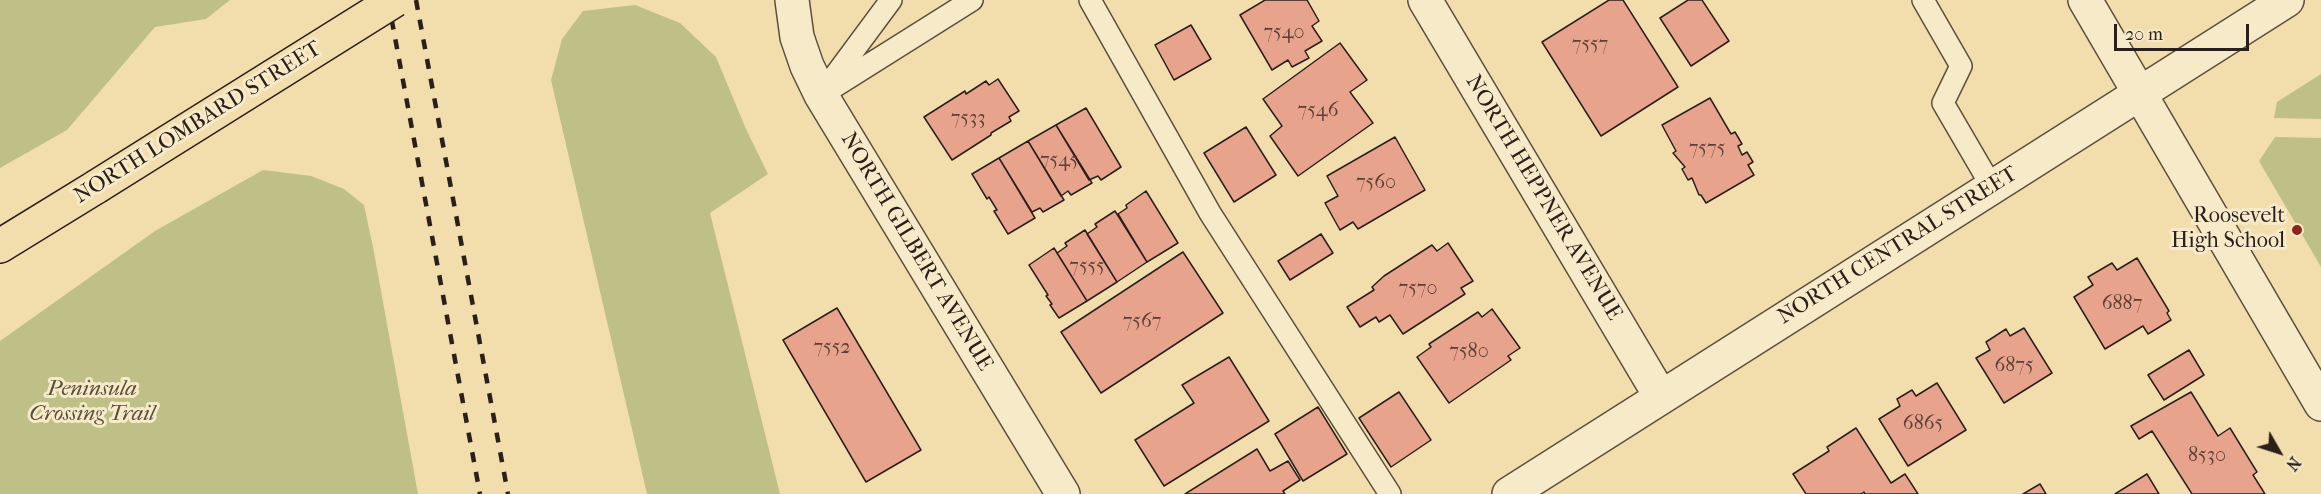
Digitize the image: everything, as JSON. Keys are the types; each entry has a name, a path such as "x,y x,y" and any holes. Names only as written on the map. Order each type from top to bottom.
{"main road":[{"name":"NORTH LOMBARD STREET","path":"0,246 395,0"}],"street":[{"name":"NORTH GILBERT AVENUE","path":"792,0 797,36 807,66 821,95 1063,494"},
{"name":"NORTH HEPPNER AVENUE","path":"1425,0 1661,397"},
{"path":"2085,0 2321,404"},
{"name":"NORTH CENTRAL STREET","path":"1509,494 2288,0"}],"lane":[{"path":"821,95 891,0"},
{"path":"821,95 972,0"},
{"path":"1090,0 1210,213 1390,494"},
{"path":"1923,0 1961,66 1943,103 1992,187"}],"green space":[{"path":"0,0 230,0 206,19 155,27 67,130 0,168"},
{"path":"635,5 680,23 716,57 746,129 768,174 710,213 780,494 647,494 551,80 562,39 583,11"},
{"path":"2321,74 2321,119 2274,118 2277,102"},
{"path":"2275,137 2321,138 2321,267 2259,161"},
{"name":"Peninsula Crossing Trail","path":"263,170 311,176 344,189 364,205 418,494 0,494 0,341 155,231"}],"building":[{"path":"1265,0 1307,0 1319,21 1312,26 1322,41 1305,51 1309,58 1292,67 1288,60 1272,70 1240,15"},
{"path":"1609,0 1623,0 1678,87 1601,136 1542,42"},
{"path":"1688,0 1702,0 1729,41 1691,66 1660,18"},
{"path":"1191,25 1211,59 1174,80 1155,45"},
{"path":"1340,43 1367,80 1350,92 1373,123 1298,176 1270,136 1282,126 1263,99"},
{"path":"998,79 1019,111 1009,117 1011,121 952,160 924,117 965,91 966,94 986,81 989,85"},
{"path":"1710,98 1731,134 1735,132 1742,144 1738,146 1742,155 1747,152 1753,162 1748,165 1754,175 1706,203 1699,195 1692,178 1688,180 1682,169 1685,167 1673,153 1676,151 1662,125"},
{"path":"1086,108 1121,167 1101,180 1098,176 1089,180 1056,125"},
{"path":"1056,125 1092,183 1071,195 1068,191 1061,196 1028,141"},
{"path":"1246,127 1276,175 1234,202 1204,153"},
{"path":"1395,137 1425,190 1358,229 1353,222 1340,230 1325,203 1338,196 1327,176"},
{"path":"1028,141 1064,200 1043,212 1040,208 1032,212 999,158"},
{"path":"999,158 1035,218 1008,234 994,211 997,210 989,197 987,199 972,174"},
{"path":"1146,191 1178,243 1147,262 1118,214 1127,208 1126,205"},
{"path":"1115,211 1147,262 1117,282 1087,234 1097,227 1095,224"},
{"path":"1085,230 1117,282 1087,301 1057,253 1067,246 1065,243"},
{"path":"1321,234 1333,253 1290,280 1278,261"},
{"path":"1448,243 1473,281 1461,288 1465,294 1403,334 1390,315 1379,322 1376,317 1360,327 1347,307 1374,290 1372,287 1384,276 1432,245 1437,251"},
{"path":"1054,248 1087,301 1059,318 1029,265"},
{"path":"1183,252 1223,313 1101,393 1061,332"},
{"path":"2137,258 2169,311 2167,313 2171,320 2148,334 2143,326 2105,349 2074,297 2093,285 2088,277 2112,263 2117,270"},
{"path":"837,308 921,450 866,482 783,340"},
{"path":"1492,309 1520,348 1508,356 1511,360 1449,403 1417,357 1431,347 1429,344 1478,312 1482,317"},
{"path":"2024,328 2052,373 2004,403 1976,358 1990,350 1986,342 2006,329 2010,336"},
{"path":"2189,350 2204,375 2164,400 2148,375"},
{"path":"1229,357 1269,421 1164,486 1135,440 1194,403 1182,385"},
{"path":"1937,383 1966,430 1908,466 1879,419 1900,406 1897,399 1912,390 1916,396"},
{"path":"1399,392 1431,440 1391,467 1359,418"},
{"path":"2191,392 2218,436 2230,428 2257,472 2253,475 2265,494 2192,494 2152,431 2139,439 2131,426"},
{"path":"1318,407 1347,454 1303,481 1275,434"},
{"path":"1856,428 1891,483 1905,474 1918,494 1865,494 1864,492 1861,494 1806,494 1793,474 1829,451 1827,447"},
{"path":"1257,449 1270,471 1288,461 1300,480 1283,491 1285,494 1185,494"},
{"path":"2147,474 2159,494 2115,494"},
{"path":"2040,484 2046,494 2023,494"}],"railway":[{"path":"388,0 480,494"},
{"path":"416,0 508,494"}],"place":[{"name":"Roosevelt High School","path":"2297,230"}]}
